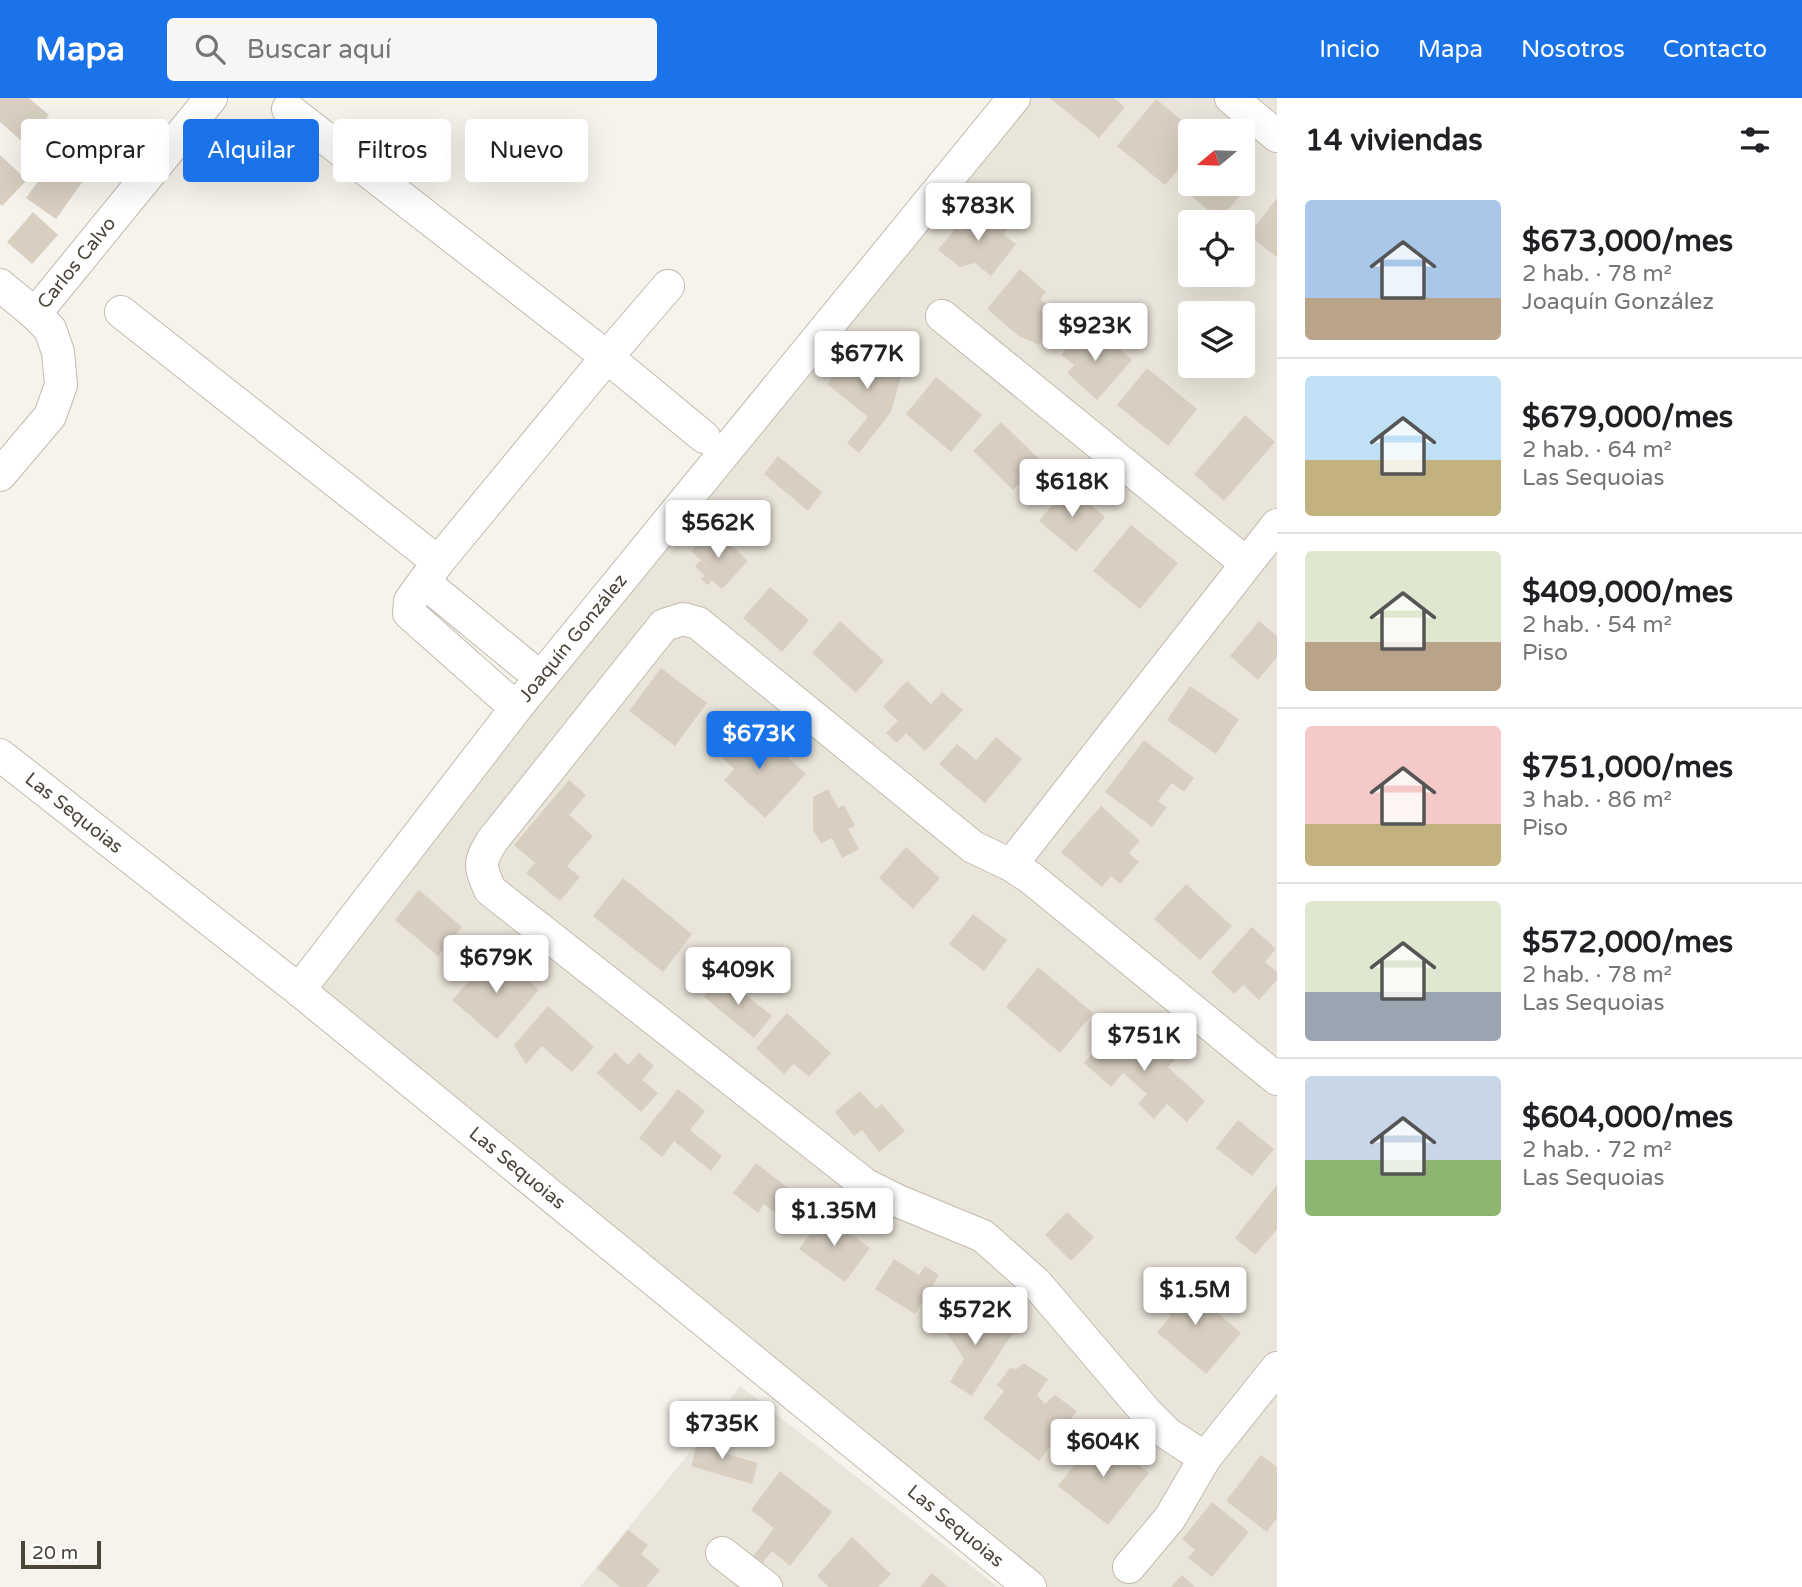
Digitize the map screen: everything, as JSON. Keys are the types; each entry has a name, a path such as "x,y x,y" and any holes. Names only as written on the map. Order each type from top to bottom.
{"street":[{"name":"Carlos Calvo","path":"0,475 50,416 61,385 58,352 50,329 36,314 211,98"},
{"name":"Joaquín González","path":"299,990 516,708 1014,98"},
{"path":"1231,98 1277,136"},
{"path":"288,109 607,357 704,437"},
{"path":"0,285 36,314"},
{"path":"516,708 409,613 410,601 607,357 668,286"},
{"path":"121,312 431,572 531,670"},
{"path":"942,316 1246,563"},
{"path":"1011,865 1277,525"},
{"path":"1205,1458 1168,1434 1146,1412 1036,1283 1008,1256 983,1236 866,1185 490,890 483,873 482,858 492,841 664,625 683,619 698,623 973,847 1031,878 1277,1079"},
{"name":"Las Sequoias","path":"0,755 299,990 1030,1587"},
{"path":"1129,1567 1170,1518 1205,1458 1277,1368"},
{"path":"722,1553 766,1587"}],"shaded area":[{"path":"1014,98 1277,98 1277,1587 1030,1587 299,990"},
{"path":"740,1386 998,1587 580,1587 707,1431"}],"building":[{"path":"0,98 29,98 49,115 46,119 21,119 21,140 0,122"},
{"path":"1050,98 1114,98 1125,107 1099,138"},
{"path":"1156,99 1180,119 1178,169 1165,185 1117,146"},
{"path":"0,155 21,174 21,182 25,182 2,206"},
{"path":"37,182 82,182 56,219 26,198"},
{"path":"1191,196 1239,196 1228,210 1208,210"},
{"path":"1277,198 1277,257 1255,240 1255,226"},
{"path":"970,210 1008,226 1004,235 1016,244 991,276 975,263 960,267 938,250"},
{"path":"33,212 58,235 32,264 7,242"},
{"path":"1020,269 1046,292 1040,299 1062,318 1039,345 1019,336 987,309"},
{"path":"1082,330 1098,344 1105,336 1132,360 1097,400 1067,373 1074,365 1061,355"},
{"path":"860,343 901,377 891,412 859,453 847,443 868,417 827,384"},
{"path":"1147,368 1197,409 1168,446 1117,405"},
{"path":"936,377 982,415 951,452 906,414"},
{"path":"1245,415 1275,442 1224,501 1194,474"},
{"path":"1001,422 1041,461 1013,490 973,451"},
{"path":"778,456 822,492 808,511 764,474"},
{"path":"1068,486 1105,517 1076,552 1039,521"},
{"path":"1131,525 1178,563 1140,609 1093,571"},
{"path":"709,532 716,538 721,536 748,561 722,589 712,580 708,585 701,579 705,576 695,566 701,560 691,551"},
{"path":"770,587 809,620 782,652 743,618"},
{"path":"840,621 884,661 856,693 812,653"},
{"path":"1259,621 1277,636 1277,657 1258,680 1230,656"},
{"path":"661,668 707,703 675,746 629,711"},
{"path":"907,681 931,704 942,692 963,710 925,751 906,733 897,743 886,733 898,721 883,707"},
{"path":"1190,686 1239,719 1216,754 1167,720"},
{"path":"739,727 756,742 762,734 806,774 765,818 724,780 734,769 716,752"},
{"path":"996,737 1022,759 985,803 939,764 957,744 976,760"},
{"path":"1144,740 1194,778 1184,792 1172,783 1158,801 1167,807 1152,827 1105,792"},
{"path":"569,780 586,795 569,815 593,836 567,866 580,877 560,901 526,873 535,863 514,845"},
{"path":"828,789 838,808 844,805 855,826 848,829 859,849 842,858 832,838 821,843 813,830 813,797"},
{"path":"1101,806 1140,841 1129,853 1139,862 1120,884 1111,876 1102,887 1061,852"},
{"path":"906,847 940,878 913,909 879,878"},
{"path":"623,878 692,934 663,972 593,916"},
{"path":"1186,884 1232,926 1200,960 1154,919"},
{"path":"419,890 462,927 438,956 395,920"},
{"path":"973,914 1007,940 984,971 949,944"},
{"path":"1252,927 1276,949 1265,962 1277,972 1277,980 1259,1000 1243,985 1234,994 1211,972"},
{"path":"495,951 539,990 497,1039 452,1000"},
{"path":"1038,967 1093,1013 1060,1053 1006,1007"},
{"path":"721,975 772,1016 754,1038 704,997"},
{"path":"548,1006 594,1047 572,1072 542,1046 526,1064 514,1045"},
{"path":"787,1013 831,1053 809,1077 794,1064 784,1074 756,1048"},
{"path":"1120,1023 1146,1047 1153,1040 1175,1060 1168,1067 1205,1101 1187,1122 1167,1104 1154,1119 1138,1104 1147,1094 1123,1073 1111,1087 1084,1063"},
{"path":"615,1052 628,1065 639,1053 654,1066 642,1080 658,1093 641,1112 597,1073"},
{"path":"678,1089 705,1111 690,1130 722,1156 711,1171 674,1141 662,1157 639,1138"},
{"path":"860,1091 876,1109 882,1104 905,1131 879,1152 862,1130 854,1136 835,1112"},
{"path":"1238,1120 1274,1149 1252,1176 1216,1148"},
{"path":"756,1163 810,1205 793,1227 764,1204 758,1213 733,1193"},
{"path":"1277,1185 1277,1229 1255,1255 1235,1238"},
{"path":"1067,1212 1094,1237 1071,1261 1045,1235"},
{"path":"824,1215 870,1248 845,1282 799,1249"},
{"path":"894,1259 919,1275 925,1266 939,1275 915,1314 875,1289"},
{"path":"1177,1278 1241,1333 1206,1374 1157,1332 1171,1316 1156,1304"},
{"path":"964,1303 1012,1334 972,1396 950,1382 964,1359 946,1331"},
{"path":"1023,1363 1048,1379 1037,1395 1045,1404 1055,1395 1077,1411 1039,1461 983,1418 1004,1391 997,1385 1010,1368 1017,1369"},
{"path":"707,1431 721,1436 717,1451 758,1463 752,1484 691,1466 697,1444 703,1444"},
{"path":"1098,1434 1149,1473 1108,1525 1058,1486"},
{"path":"1261,1455 1277,1467 1277,1518 1267,1532 1226,1501"},
{"path":"780,1471 832,1512 790,1566 772,1551 761,1565 752,1558 774,1528 751,1510"},
{"path":"1212,1502 1249,1532 1212,1577 1188,1558 1195,1550 1182,1539"},
{"path":"628,1530 648,1545 641,1554 660,1570 646,1587 620,1587 597,1568"},
{"path":"852,1537 891,1574 878,1587 829,1587 817,1576"},
{"path":"932,1573 948,1587 920,1587"},
{"path":"1182,1575 1195,1587 1171,1587"}]}
